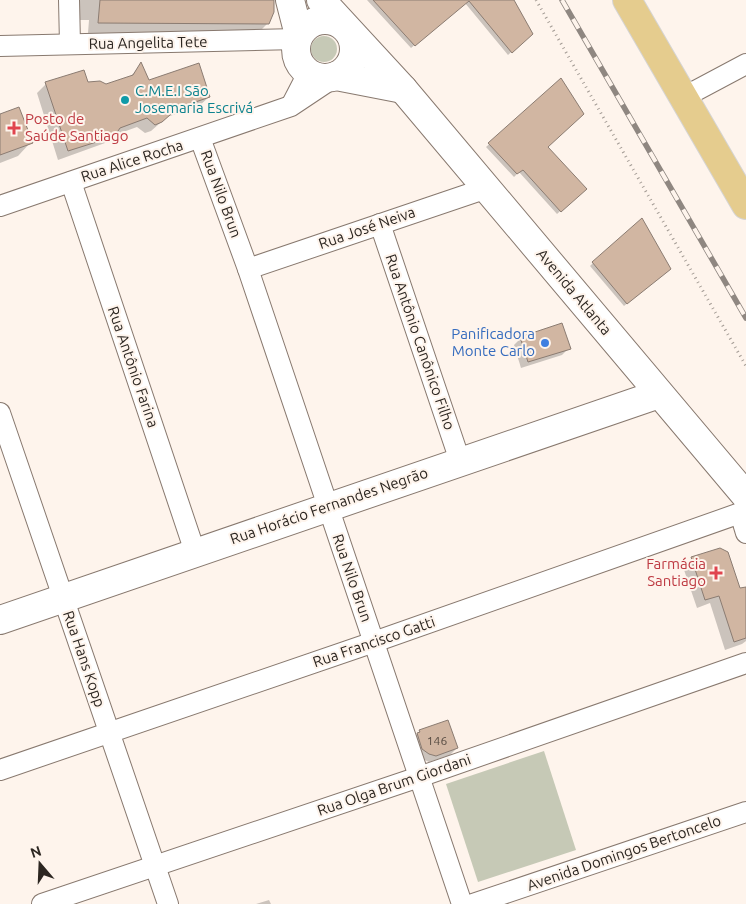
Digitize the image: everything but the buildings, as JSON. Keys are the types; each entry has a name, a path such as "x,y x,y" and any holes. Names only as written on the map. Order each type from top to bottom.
{"main road":[{"path":"627,0 746,205"}],"street":[{"path":"69,0 70,44"},
{"path":"290,0 298,37 296,58 308,73 327,78 336,76 344,71 354,55 351,36 346,28 339,23 321,20 312,22 298,37"},
{"name":"Avenida Atlanta","path":"321,0 403,89 659,394 744,507"},
{"name":"Rua Angelita Tete","path":"0,46 298,37"},
{"path":"684,97 744,70"},
{"path":"291,106 308,73"},
{"path":"336,76 403,89"},
{"name":"Rua Alice Rocha","path":"0,206 291,106 336,76"},
{"name":"Rua Nilo Brun","path":"200,138 248,269 462,904"},
{"name":"Rua Antônio Farina","path":"71,182 195,552"},
{"name":"Rua José Neiva","path":"248,269 487,188"},
{"name":"Rua Antônio Canônico Filho","path":"380,224 460,461"},
{"name":"Rua Horácio Fernandes Negrão","path":"0,620 659,394"},
{"name":"Rua Hans Kopp","path":"0,413 168,904"},
{"path":"744,507 746,533"},
{"name":"Rua Francisco Gatti","path":"0,770 374,642 744,507"},
{"name":"Rua Olga Brum Giordani","path":"42,904 746,663"},
{"name":"Avenida Domingos Bertoncelo","path":"473,904 746,812"}],"path":[{"path":"536,0 746,366"}],"green space":[{"path":"324,36 334,39 337,49 334,59 324,62 314,59 311,49 314,39"},
{"path":"544,751 576,850 478,882 446,784"}],"railway":[{"path":"562,0 746,318"}],"place":[{"name":"C.M.E.I São Josemaria Escrivá","path":"125,100"},
{"name":"Posto de Saúde Santiago","path":"14,128"},
{"name":"Panificadora Monte Carlo","path":"545,343"},
{"name":"Farmácia Santiago","path":"716,573"}]}
